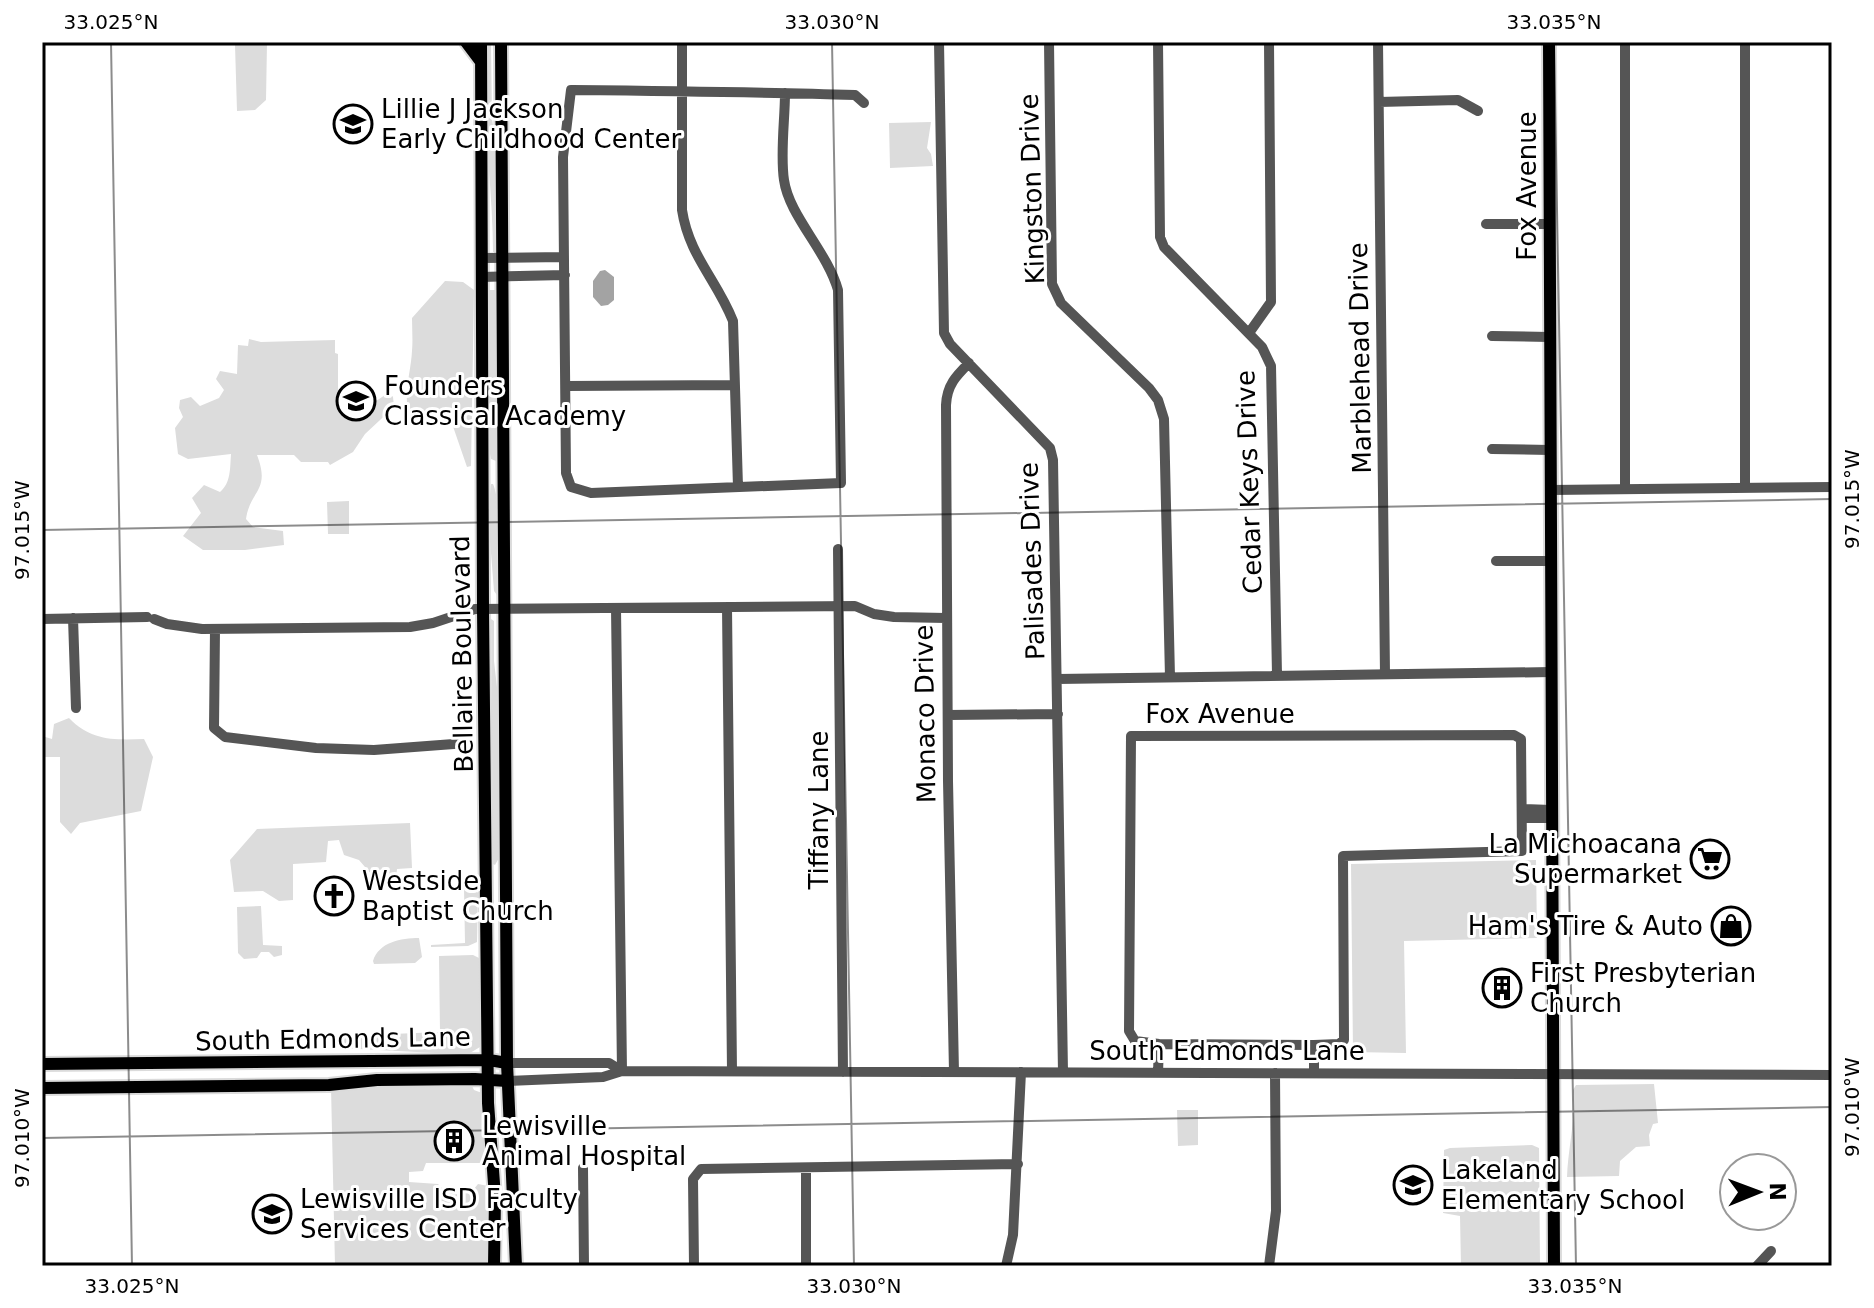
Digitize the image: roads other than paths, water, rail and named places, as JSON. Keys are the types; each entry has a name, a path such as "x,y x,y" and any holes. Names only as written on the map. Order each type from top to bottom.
{"main road":[{"path":"466,42 481,62"},
{"name":"Bellaire Boulevard","path":"481,42 483,609 494,1266"},
{"name":"Bellaire Boulevard","path":"501,42 507,1081 516,1266"},
{"name":"Fox Avenue","path":"1549,42 1554,1266"},
{"path":"482,474 505,475"},
{"path":"487,878 505,877"},
{"name":"South Edmonds Lane","path":"42,1064 489,1060 507,1063"},
{"path":"328,1062 329,1085"},
{"path":"195,1063 196,1086"},
{"name":"South Edmonds Lane","path":"42,1088 329,1085 377,1080 507,1081"}],"street":[{"path":"682,42 682,210 685,234 733,321 738,487"},
{"name":"Palisades Drive","path":"939,42 944,333 950,344 1050,448 1055,484 1063,1072"},
{"name":"Kingston Drive","path":"1049,42 1052,284 1061,303 1149,388 1158,400 1164,419 1170,677"},
{"name":"Cedar Keys Drive","path":"1158,42 1160,237 1170,254 1262,347 1271,366 1277,675"},
{"path":"1249,333 1271,302 1269,42"},
{"name":"Marblehead Drive","path":"1378,42 1385,674"},
{"path":"1625,42 1625,489"},
{"path":"1745,42 1745,487"},
{"path":"785,93 784,179 796,209 832,269 838,290 841,483 591,493 571,487 566,473 563,157 571,90 682,91 785,93 855,95 864,103"},
{"path":"1379,102 1458,100 1478,111"},
{"path":"1486,224 1549,224"},
{"path":"481,258 564,257"},
{"path":"481,277 565,275"},
{"path":"1492,336 1549,337"},
{"name":"Monaco Drive","path":"954,1072 946,618 947,390 969,363"},
{"path":"566,386 735,385"},
{"path":"1492,449 1550,450"},
{"path":"1550,490 1832,487"},
{"name":"Tiffany Lane","path":"838,549 843,1072"},
{"path":"1496,561 1550,561"},
{"path":"42,619 150,618 167,624 215,629 410,627 483,609 839,606 855,606 874,614 894,617 946,618"},
{"path":"727,607 732,1071"},
{"path":"616,608 622,1071"},
{"path":"73,618 76,708"},
{"path":"215,629 214,728 225,737 316,748 374,750 467,743"},
{"path":"1057,679 1551,672"},
{"path":"948,715 1058,714"},
{"name":"Fox Avenue","path":"1514,735 1521,739 1522,851 1343,856 1344,1040 1339,1044 1314,1045 1159,1044 1135,1041 1129,1031 1131,736 1514,735"},
{"path":"1524,814 1551,814"},
{"path":"1158,1073 1159,1044"},
{"path":"1314,1045 1314,1073"},
{"name":"South Edmonds Lane","path":"507,1063 609,1063 622,1071"},
{"name":"South Edmonds Lane","path":"507,1081 603,1077 622,1071 1832,1075"},
{"path":"1006,1266 1013,1235 1021,1072"},
{"path":"1269,1266 1276,1211 1275,1073"},
{"path":"694,1266 693,1179 701,1169 1018,1164"},
{"path":"583,1168 584,1266"},
{"path":"806,1169 806,1266"},
{"path":"1757,1266 1771,1251"}],"place":[{"name":"Lillie J Jackson Early Childhood Center","path":"353,124"},
{"name":"Founders Classical Academy","path":"356,401"},
{"name":"La Michoacana Supermarket","path":"1710,859"},
{"name":"Westside Baptist Church","path":"334,896"},
{"name":"Ham's Tire & Auto","path":"1731,926"},
{"name":"First Presbyterian Church","path":"1502,988"},
{"name":"Lewisville Animal Hospital","path":"454,1141"},
{"name":"Lakeland Elementary School","path":"1413,1185"},
{"name":"Lewisville ISD Faculty Services Center","path":"272,1214"}]}
